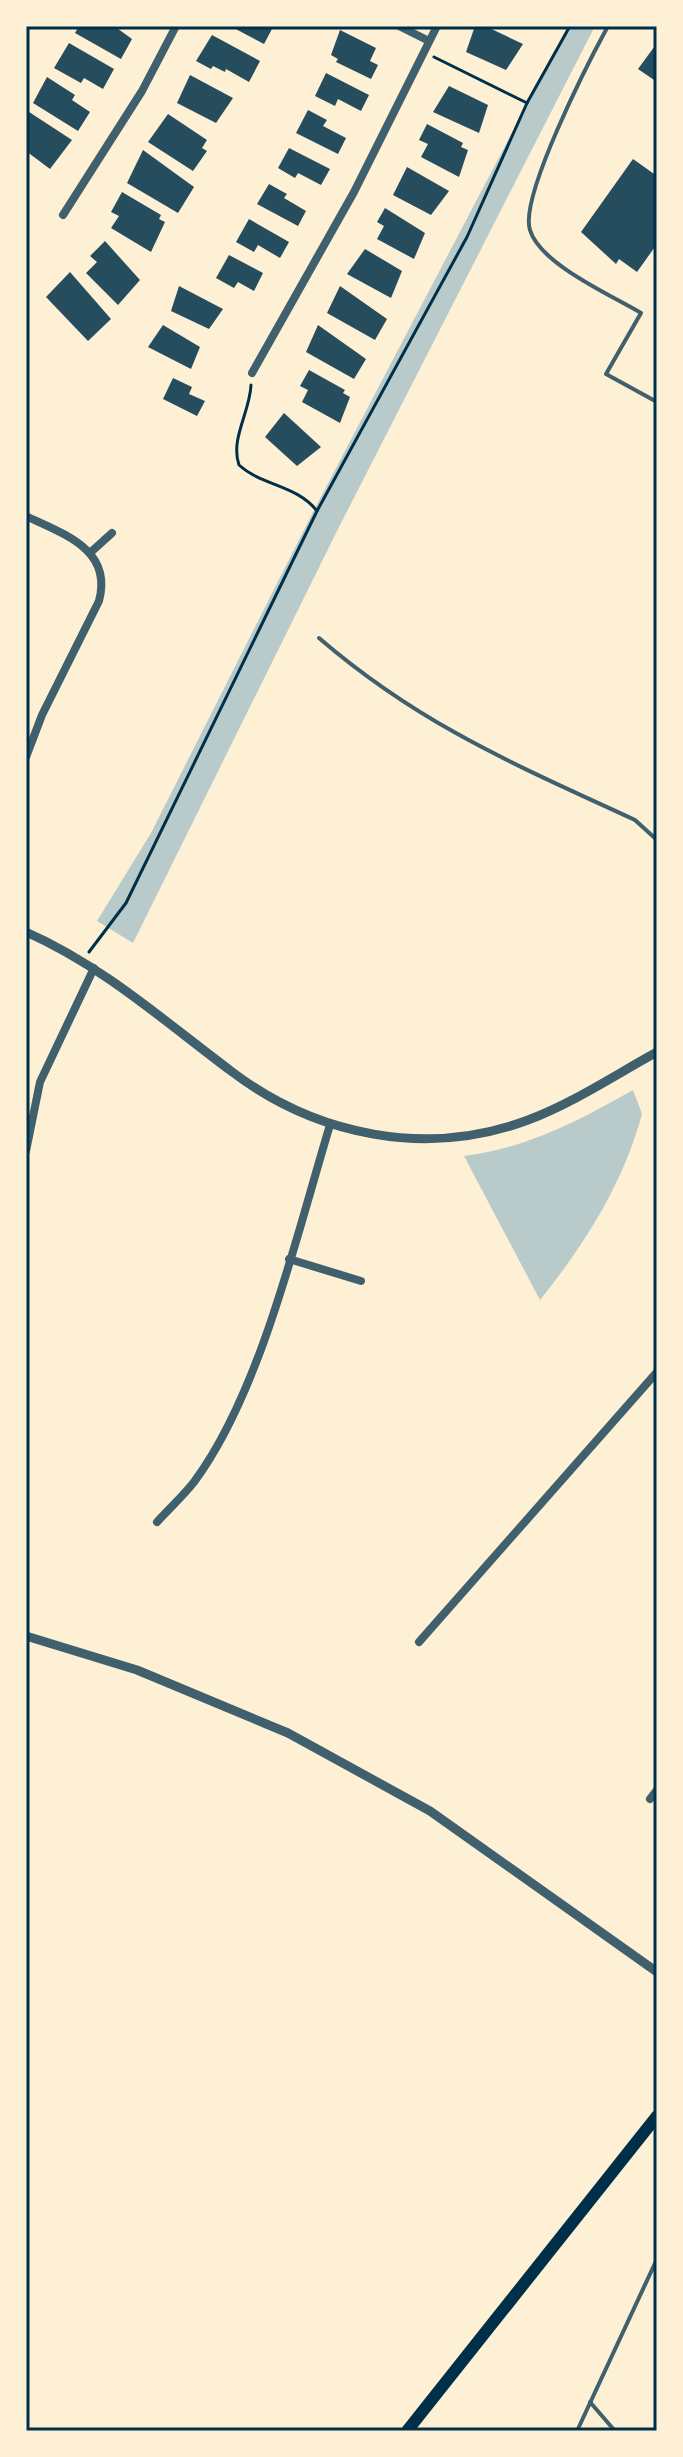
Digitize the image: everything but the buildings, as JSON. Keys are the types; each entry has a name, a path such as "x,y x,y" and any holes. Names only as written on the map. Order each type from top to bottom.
{"main road":[{"path":"407,2431 657,2116"}],"street":[{"path":"63,215 142,91 176,26"},
{"path":"399,26 429,41"},
{"path":"252,373 354,192 437,26"},
{"path":"26,516 78,541 91,552 102,578 99,601 42,715 26,757"},
{"path":"91,552 112,533"},
{"path":"26,932 83,961 163,1015 261,1093 330,1125 391,1138 426,1139 494,1130 559,1106 657,1052"},
{"path":"26,1151 40,1082 94,968"},
{"path":"157,1522 193,1483 222,1436 252,1369 330,1125"},
{"path":"289,1259 361,1281"},
{"path":"419,1642 657,1372"},
{"path":"26,1636 137,1670 288,1733 430,1811 657,1972"},
{"path":"650,1799 657,1790"}],"lane":[{"path":"608,26 530,198 530,230 551,260 641,313 606,374 657,402"},
{"path":"319,638 360,673 447,732 635,820 657,840"},
{"path":"577,2431 657,2259"},
{"path":"590,2402 615,2431"}],"path":[{"path":"83,961 126,903 317,511 467,237 527,103 570,26"},
{"path":"423,52 527,103"},
{"path":"252,373 250,403 236,444 239,465 254,476 299,493 317,511"}],"shaded area":[{"path":"568,26 595,26 338,529 133,943 97,921 151,833 313,512"},
{"path":"633,1090 642,1114 624,1165 587,1235 540,1300 464,1156 531,1140"}]}
